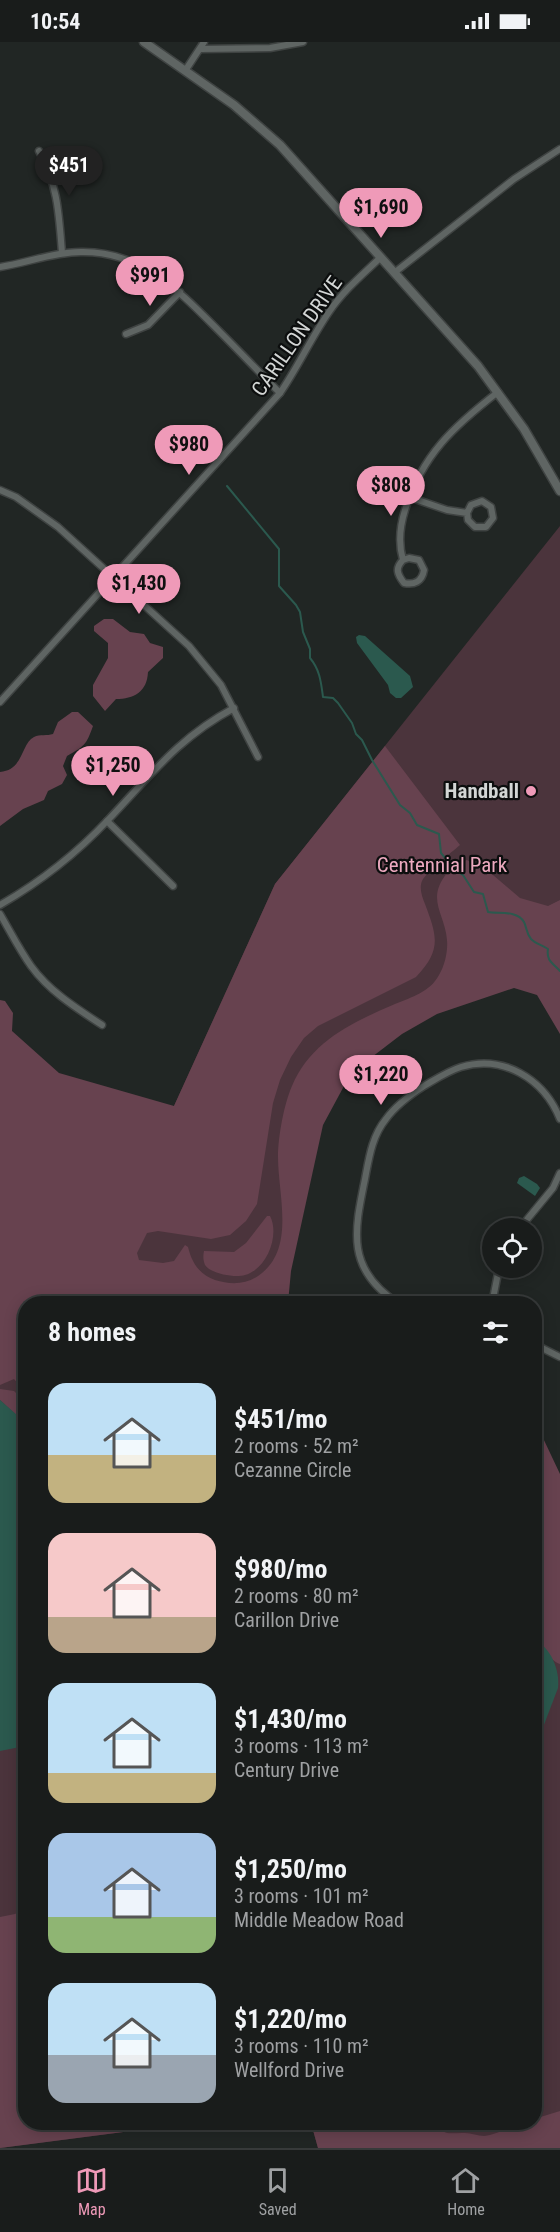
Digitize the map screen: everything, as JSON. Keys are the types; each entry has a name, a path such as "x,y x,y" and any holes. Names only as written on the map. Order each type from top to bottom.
{"street":[{"path":"144,42 234,105 280,145 478,366 524,429 560,490"},
{"path":"185,71 204,42"},
{"path":"201,49 270,48 303,42"},
{"path":"394,273 514,179 560,149"},
{"path":"39,151 48,167 57,198 62,253"},
{"path":"0,267 62,253 97,253 129,261 157,274 180,292 280,393"},
{"name":"CARILLON DRIVE","path":"0,702 280,393 295,372 329,312 350,287 380,258"},
{"path":"126,334 148,325 180,292"},
{"path":"403,560 415,558 423,565 424,570 420,580 415,584 404,583 397,572 403,560 400,533 416,480 437,447 464,418 498,392"},
{"path":"0,490 16,497 58,527 189,646 221,685 258,756"},
{"path":"409,497 447,510 467,513"},
{"path":"482,501 491,507 493,518 486,527 475,527 468,520 467,513 471,505 482,501"},
{"path":"0,905 30,887 66,860 107,821 181,743 213,719 234,708"},
{"path":"107,821 173,886"},
{"path":"0,914 32,967 44,981 72,1005 102,1025"},
{"path":"388,1296 369,1277 357,1245 356,1224 370,1151 386,1118 414,1093 460,1067 496,1064 513,1069 537,1084 555,1107 560,1119"},
{"path":"528,1218 552,1188 560,1173"},
{"path":"494,1296 497,1278"},
{"path":"542,1348 560,1357"}],"green space":[{"name":"Centennial Park","path":"560,526 560,930 365,1053 318,1110 284,1296 18,1296 18,2130 136,2130 0,2148 0,1095 174,1106 275,884"},
{"path":"542,1447 560,1490 560,2148 318,2148 313,2130 542,2130"}],"shaded area":[{"path":"104,619 113,619 130,632 144,634 150,643 163,647 163,658 148,672 142,689 134,696 116,699 105,711 93,696 93,685 108,658 108,643 94,631 94,626"},
{"path":"365,636 410,676 413,687 401,698 396,698 390,693 388,685 357,643 356,637"},
{"path":"72,712 78,712 93,726 84,745 67,756 63,766 67,775 62,784 48,791 44,800 23,809 0,826 0,772 14,767 30,740 36,736 53,734 58,722"},
{"name":"Centennial Park","path":"385,746 460,845 429,872 421,884 435,942 430,959 424,967 416,977 318,1026 304,1038 291,1057 280,1080 273,1103 257,1204 246,1221 230,1235 211,1239 158,1231 147,1233 137,1253 139,1260 163,1263 174,1261 185,1245 200,1271 215,1280 227,1283 251,1280 262,1273 272,1262 282,1234 279,1140 284,1111 292,1086 310,1057 335,1035 364,1018 420,993 435,981 444,962 447,944 446,930 438,906 438,890 448,872 459,863 467,860 493,875 520,898 548,906 560,900 560,1034 537,995 514,988 437,1014 402,1034 351,1073 323,1125 291,1271 289,1296 18,1296 18,1384 14,1379 0,1385 0,1000 5,1001 13,1013 12,1031 59,1073 174,1106 275,884"},
{"path":"524,1176 540,1188 535,1196 517,1183 519,1178"},
{"path":"267,1216 270,1216 273,1224 270,1250 260,1266 253,1272 241,1276 230,1276 212,1271 205,1265 204,1251 234,1252 246,1243"},
{"path":"0,1389 14,1391 18,1395 18,1417 0,1400"},
{"path":"0,1400 18,1416 18,1747 0,1751"},
{"path":"542,1436 560,1474 560,1664 553,1660 542,1646"},
{"path":"542,1645 550,1654 556,1667 558,1688 542,1730"},
{"path":"18,1912 18,2130 136,2130 0,2148 0,1917"},
{"path":"560,2111 560,2148 318,2148 313,2130 442,2130 449,2133 484,2136 504,2130 542,2130 542,2117"}],"waterway":[{"path":"227,486 279,549 279,586 300,612 303,632 310,649 310,658 318,672 323,697 333,698 338,703 400,805 410,813 417,825 439,834 441,853 456,871 463,875 474,892 483,894 488,912 512,914 521,918 528,935 548,949 549,959 560,971"}],"place":[{"name":"Handball","path":"531,791"}]}
